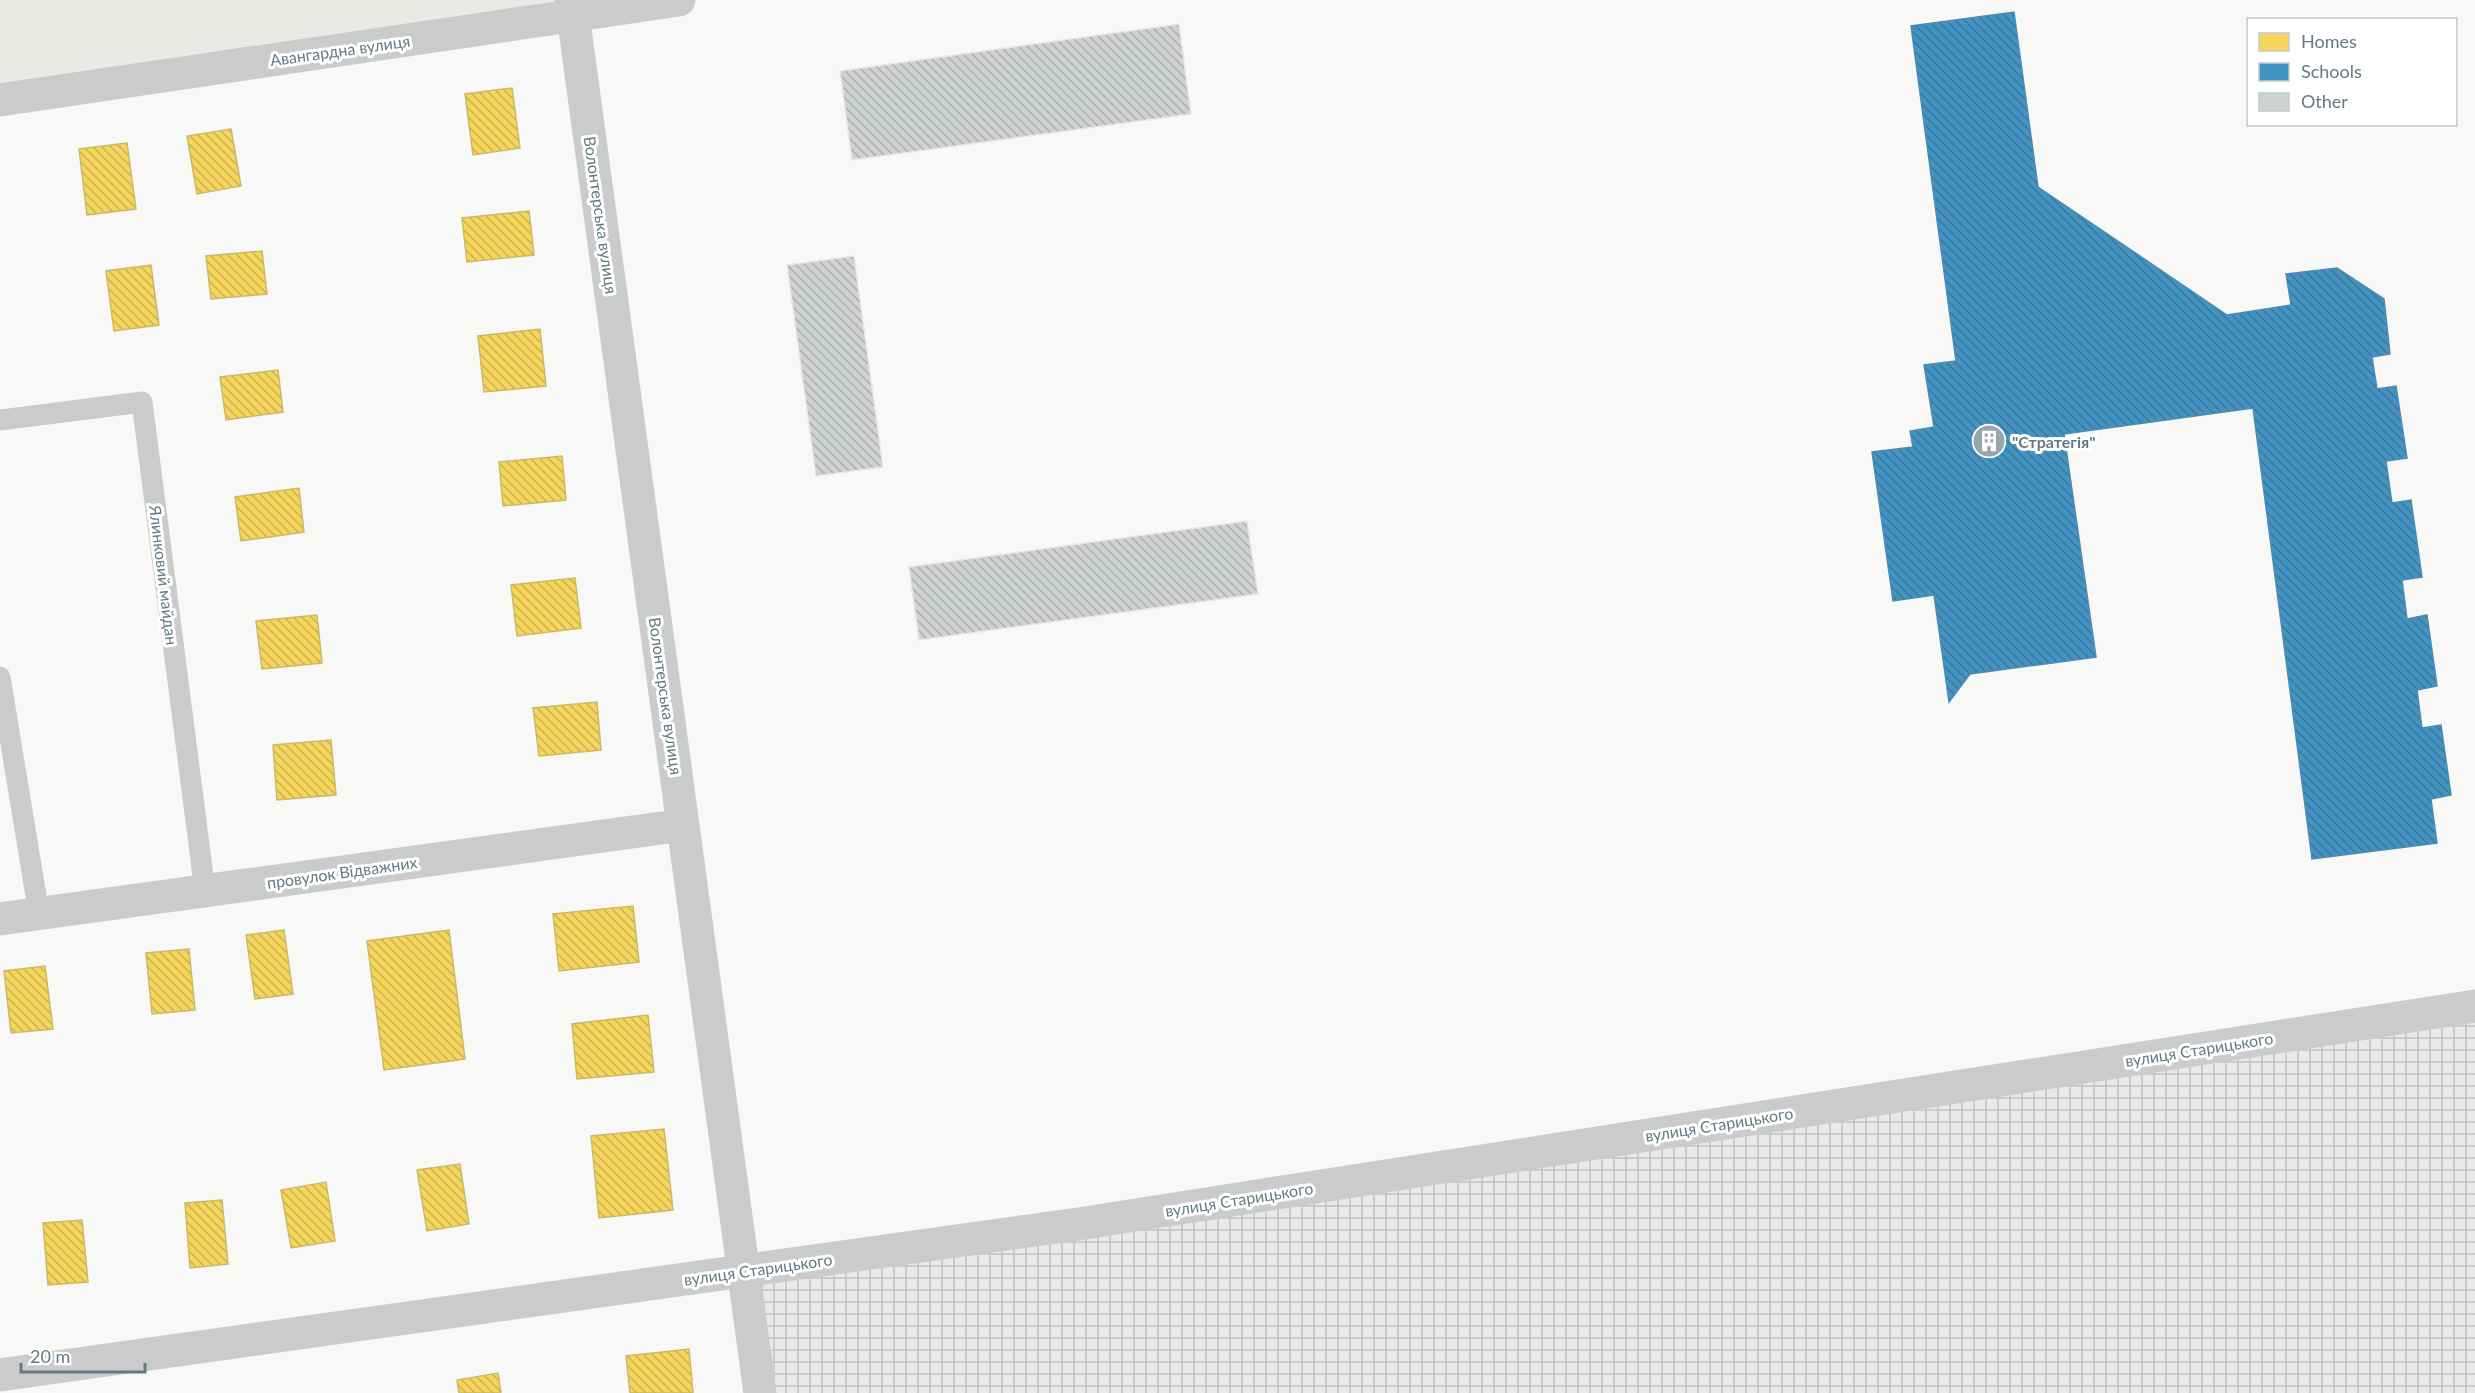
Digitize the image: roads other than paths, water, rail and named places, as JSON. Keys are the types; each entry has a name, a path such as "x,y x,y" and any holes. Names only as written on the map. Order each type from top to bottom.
{"street":[{"name":"Авангардна вулиця","path":"0,100 573,7 679,0"},
{"name":"Волонтерська вулиця","path":"573,7 760,1393"},
{"name":"провулок Відважних","path":"0,919 683,825"},
{"name":"вулиця Старицького","path":"0,1375 1089,1222 2475,1006"}],"lane":[{"name":"Ялинковий майдан","path":"0,420 142,402 205,891"},
{"path":"0,677 39,914"}],"place":[{"name":"\"Стратегія\"","path":"1989,441"}]}
